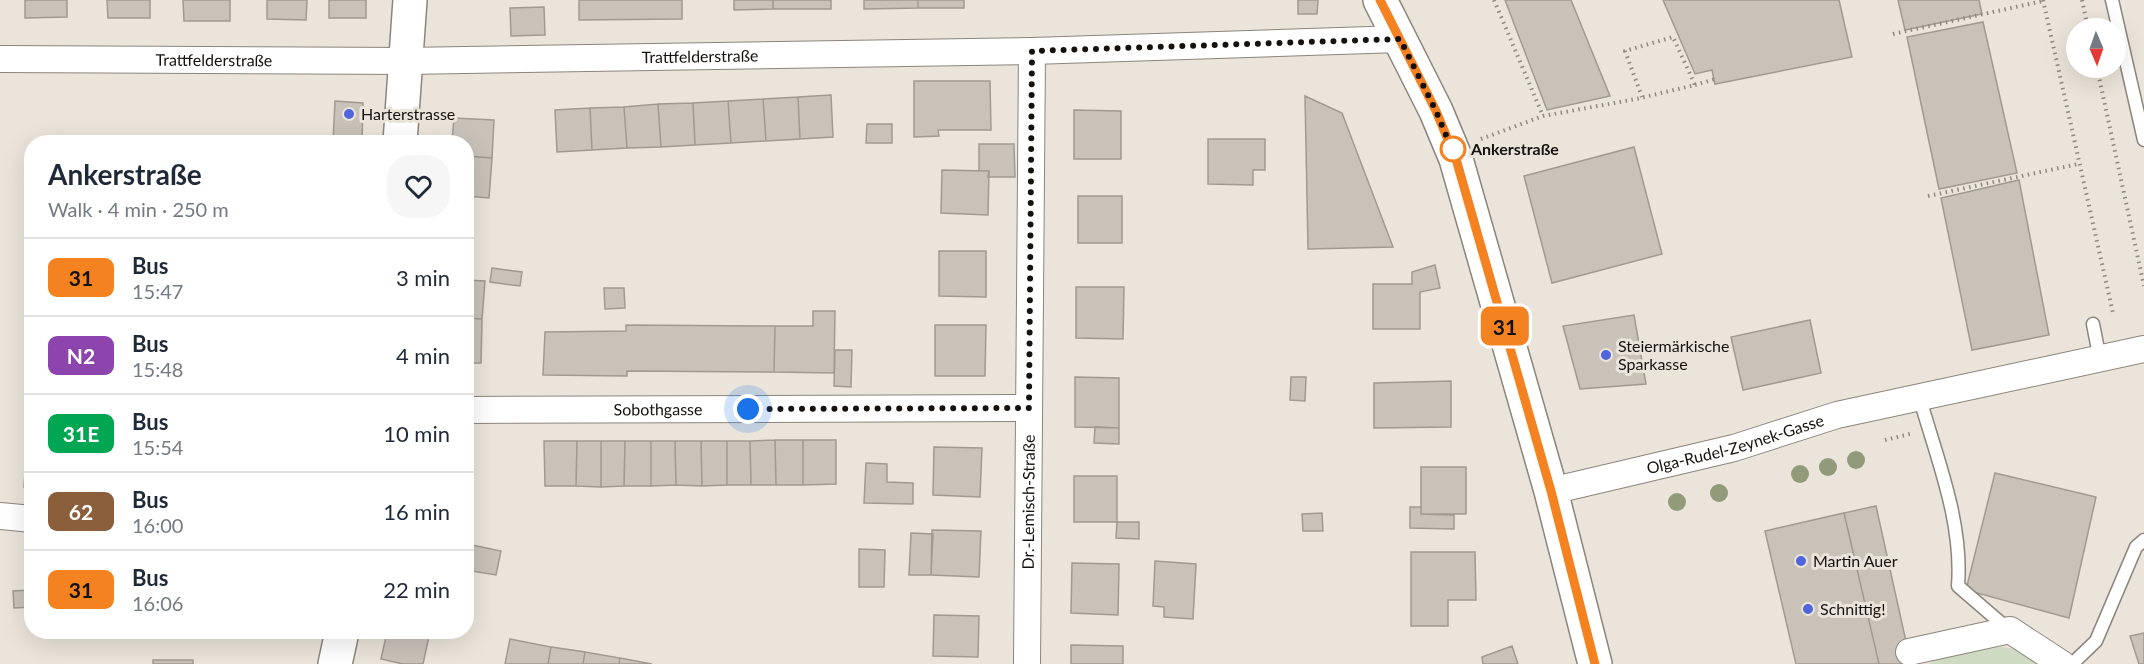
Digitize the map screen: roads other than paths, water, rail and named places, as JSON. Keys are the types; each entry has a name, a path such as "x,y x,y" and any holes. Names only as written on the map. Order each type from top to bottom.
{"street":[{"path":"400,135 410,0"},
{"path":"1380,0 1436,111 1456,159 1551,491 1595,664"},
{"name":"Trattfelderstraße","path":"0,59 405,61 1032,51 1400,39"},
{"name":"Dr.-Lemisch-Straße","path":"1026,664 1032,51"},
{"name":"Olga-Rudel-Zeynek-Gasse","path":"1551,491 1734,448 1837,415 2122,355"},
{"name":"Sobothgasse","path":"474,410 1029,408"},
{"path":"0,516 24,518"},
{"path":"1919,656 2010,630 2062,664"},
{"path":"335,664 340,639"}],"lane":[{"path":"2112,0 2144,140"},
{"path":"2093,324 2122,355"},
{"path":"1920,399 1953,516 1958,542 1958,586 2010,630"},
{"path":"2072,664 2096,641 2136,547 2144,540"}],"place":[{"name":"Harterstrasse","path":"349,114"},
{"name":"Ankerstraße","path":"1453,149"},
{"name":"Steiermärkische Sparkasse","path":"1606,355"},
{"name":"Martin Auer","path":"1801,561"},
{"name":"Schnittig!","path":"1808,609"}]}
